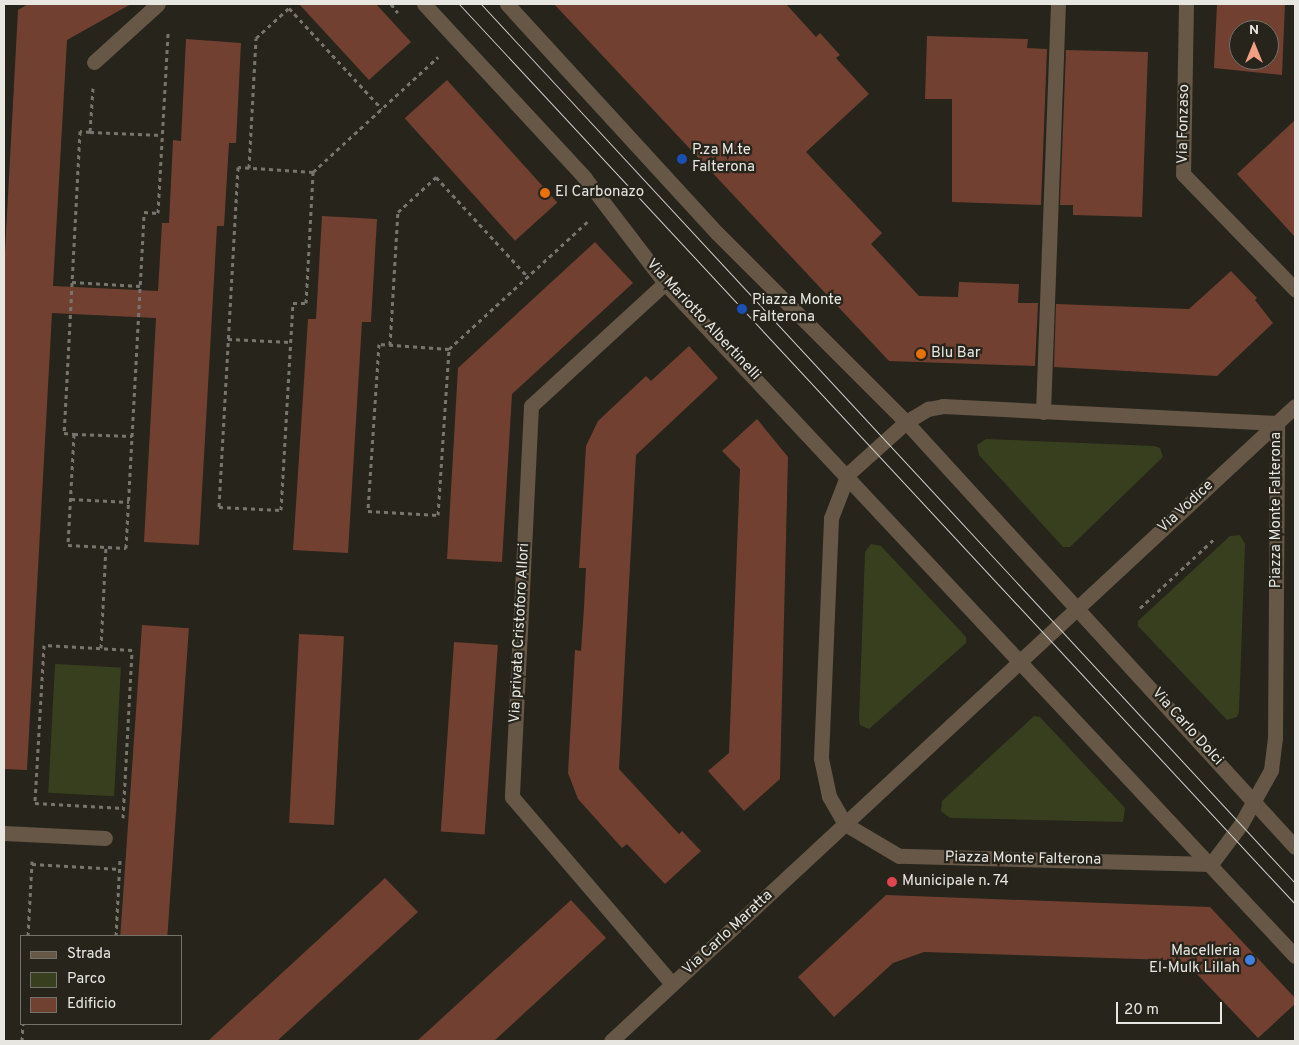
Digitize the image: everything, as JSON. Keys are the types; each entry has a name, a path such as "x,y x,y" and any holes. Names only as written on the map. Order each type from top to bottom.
{"street":[{"path":"94,62 158,4"},
{"name":"Via Mariotto Albertinelli","path":"424,4 584,177 665,283 848,474"},
{"path":"507,4 717,233 906,422 1078,608 845,824"},
{"path":"1043,412 1058,4"},
{"name":"Via Fonzaso","path":"1186,4 1183,174 1295,289"},
{"name":"Via privata Cristoforo Allori","path":"665,283 531,406 512,797 672,984"},
{"name":"Piazza Monte Falterona","path":"943,406 1043,412 1277,423 1275,738 1271,770 1254,802 1211,864 899,856 845,824 829,796 821,758 831,518 848,474 906,422 943,406"},
{"name":"Via Vodice","path":"1078,608 1295,406"},
{"path":"848,474 1295,956"},
{"name":"Via Carlo Dolci","path":"1078,608 1295,847"},
{"name":"Via Carlo Maratta","path":"611,1041 845,824"},
{"path":"4,833 105,838"}],"path":[{"path":"249,168 256,38 289,8 382,109"},
{"path":"74,434 68,545 126,548 144,212 158,213 168,29"},
{"path":"313,172 238,167 219,507 281,510 293,303 306,303 313,172 457,40"},
{"path":"90,132 94,62"},
{"path":"132,436 64,433 80,131 162,135"},
{"path":"390,345 398,212 436,177 528,276"},
{"path":"449,349 379,344 368,511 438,515 449,349 605,205"},
{"path":"72,282 140,286"},
{"path":"228,339 291,342"},
{"path":"71,499 128,502"},
{"path":"1140,608 1213,540"},
{"path":"101,648 106,547"},
{"path":"28,935 44,645 132,650 122,825"},
{"path":"35,803 123,808"},
{"path":"116,935 121,851"},
{"path":"32,864 120,868"},
{"path":"22,1041 23,1025"}],"green space":[{"path":"986,439 1154,446 1160,448 1163,457 1070,547 1063,547 979,455 977,445"},
{"path":"1240,535 1245,544 1239,712 1237,717 1227,720 1138,626 1138,621 1230,536"},
{"path":"871,544 881,546 966,637 966,643 869,729 860,725 859,719 865,552"},
{"path":"55,664 121,667 114,796 48,793"},
{"path":"1034,716 1040,717 1125,808 1123,822 950,818 941,811 942,801"}],"building":[{"path":"28,4 131,4 67,40 53,286 158,291 162,223 169,223 173,140 181,141 186,39 241,43 236,143 229,143 224,226 217,226 199,545 144,542 156,318 52,313 27,770 4,769 4,270 18,10"},
{"path":"299,4 376,4 411,42 369,80"},
{"path":"554,4 786,4 816,37 820,33 840,55 836,58 869,94 806,152 882,233 871,244 919,296 958,297 959,282 1019,284 1018,303 1038,303 1035,366 889,361"},
{"path":"1217,4 1285,4 1282,75 1233,70 1279,70 1279,20 1229,20 1229,70 1214,68"},
{"path":"927,36 1028,39 1027,48 1047,49 1041,205 952,202 952,99 925,99"},
{"path":"1066,50 1148,52 1142,217 1073,215 1073,205 1060,205"},
{"path":"447,80 557,203 515,241 405,118"},
{"path":"1295,120 1295,237 1237,174"},
{"path":"322,216 377,219 371,322 362,322 348,553 293,550 308,319 316,319"},
{"path":"595,242 633,283 512,394 502,562 447,559 458,368"},
{"path":"1231,271 1257,298 1255,300 1273,323 1217,376 1054,367 1056,304 1189,309"},
{"path":"689,346 718,378 636,455 619,769 679,834 682,831 701,851 665,884 627,844 622,848 578,799 568,773 575,650 581,651 584,608 586,568 579,568 586,446 598,421 646,376 651,381"},
{"path":"757,419 788,457 780,779 744,811 708,771 729,753 740,469 722,451"},
{"path":"142,625 189,628 167,935 120,935"},
{"path":"299,634 344,636 334,825 289,823"},
{"path":"454,642 498,645 485,835 441,832"},
{"path":"385,878 418,912 277,1041 208,1041"},
{"path":"886,895 1210,907 1295,998 1295,1004 1258,1038 1197,974 1169,960 924,952 893,963 834,1017 798,977"},
{"path":"571,900 606,938 494,1041 417,1041"}],"tram line":[{"path":"459,4 1295,904"},
{"path":"481,4 1295,883"}],"place":[{"name":"P.za M.te Falterona","path":"682,159"},
{"name":"El Carbonazo","path":"545,193"},
{"name":"Piazza Monte Falterona","path":"742,309"},
{"name":"Blu Bar","path":"921,354"},
{"name":"Municipale n. 74","path":"892,882"},
{"name":"Macelleria El-Mulk Lillah","path":"1250,960"}]}
